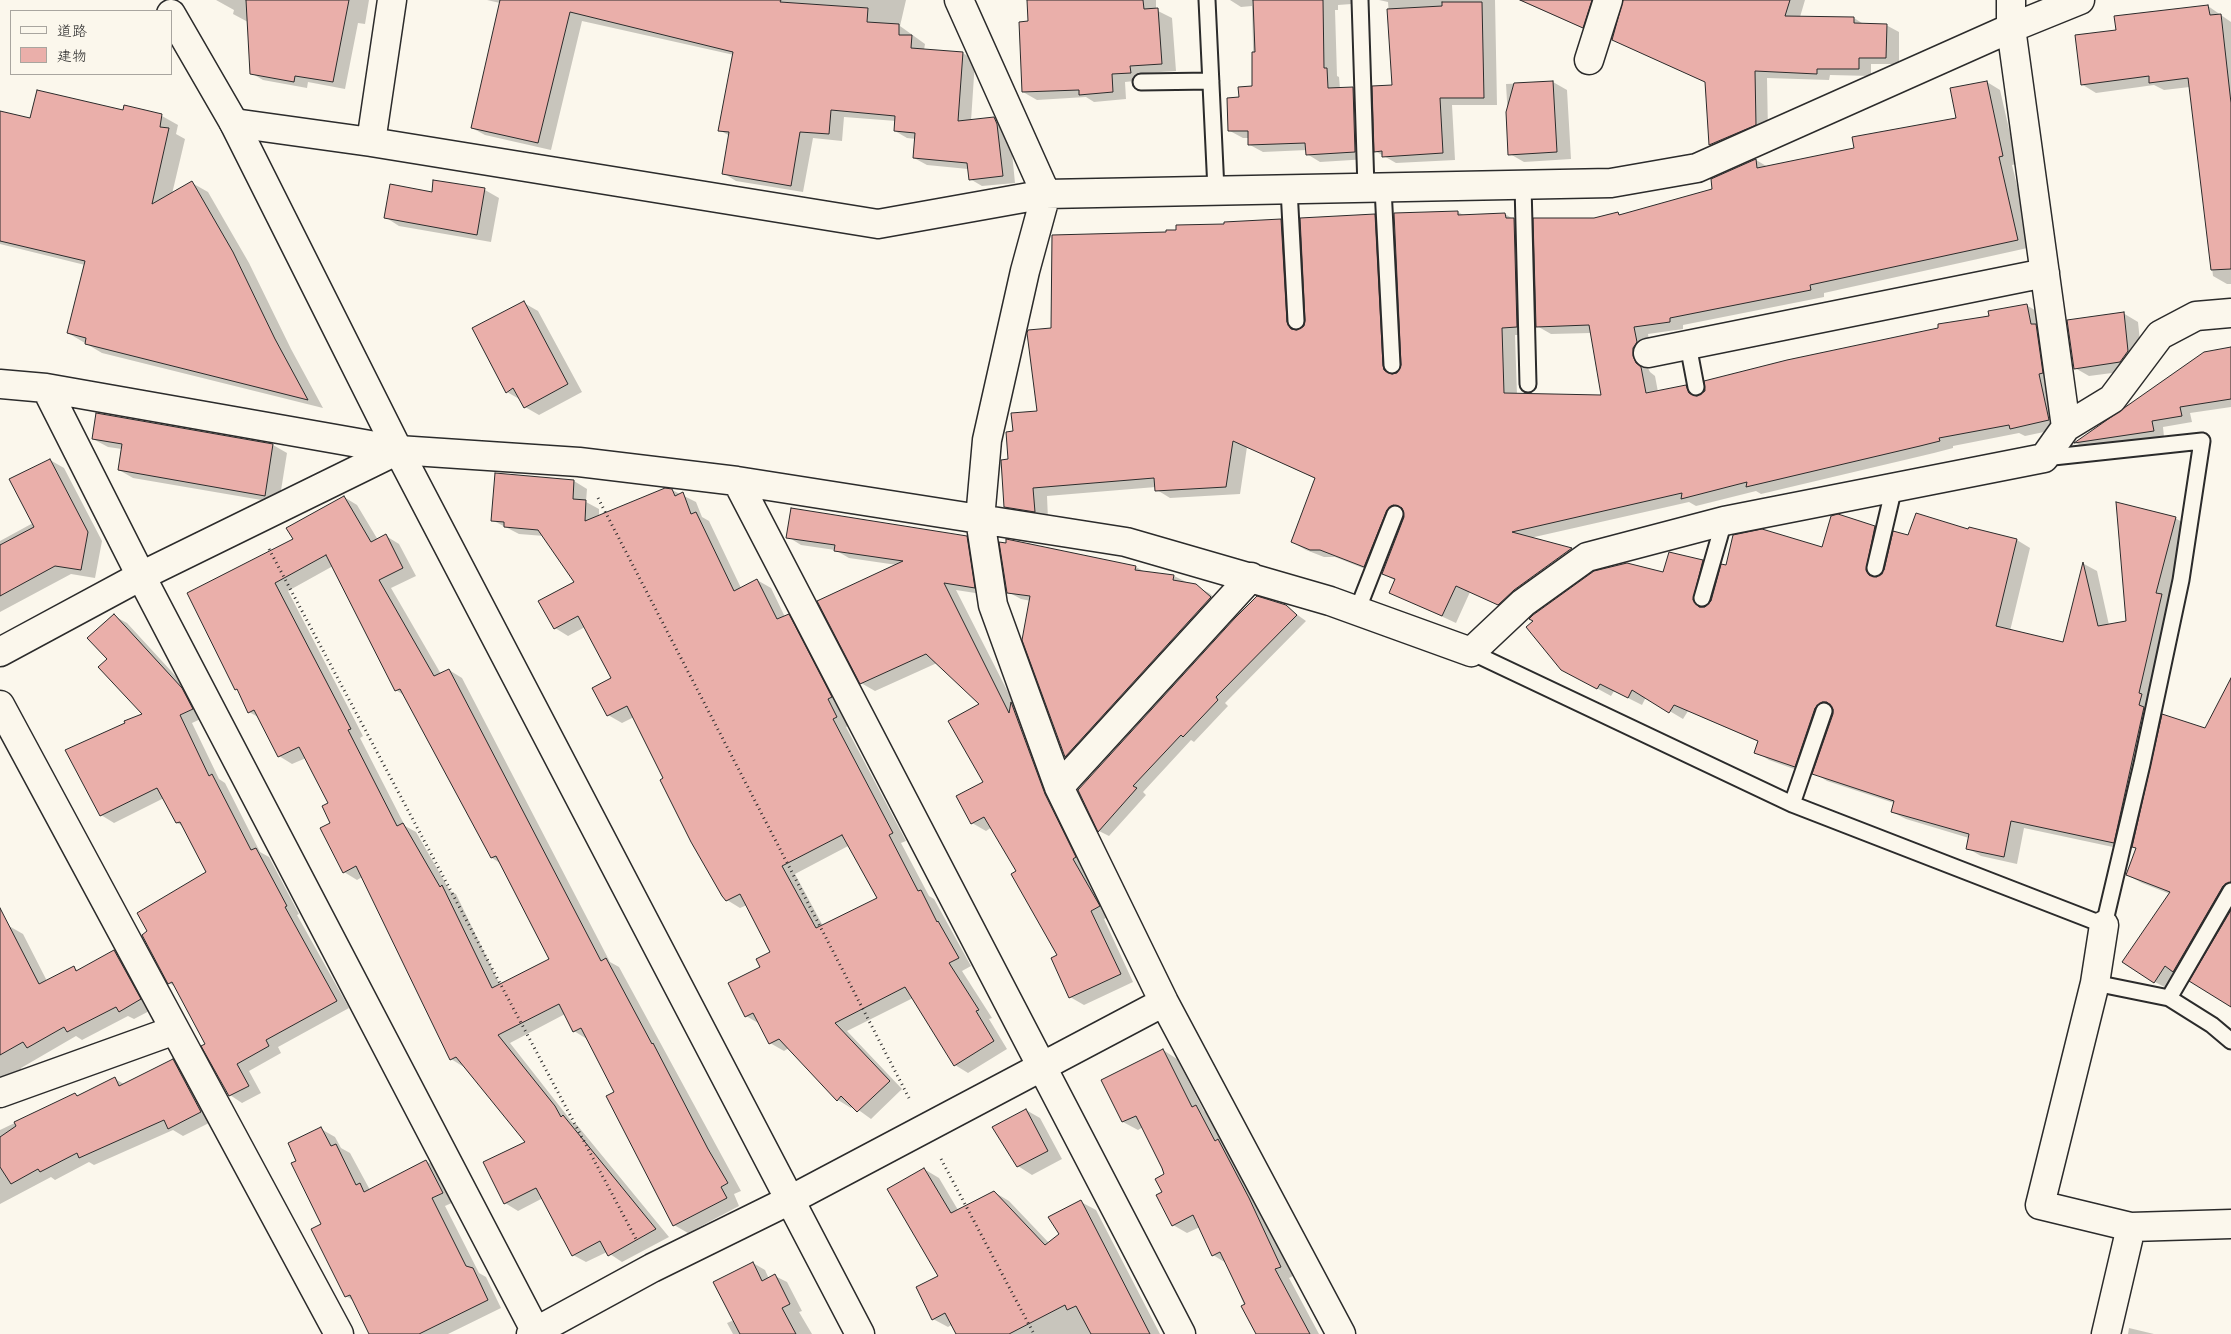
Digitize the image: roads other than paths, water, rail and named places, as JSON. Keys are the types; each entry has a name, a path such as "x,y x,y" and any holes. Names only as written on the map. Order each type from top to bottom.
{"street":[{"path":"371,142 392,0"},
{"path":"959,0 1046,194 1025,271 987,440 980,519 993,606 1059,787 1164,1002 1341,1334"},
{"path":"1589,60 1608,0"},
{"path":"2011,0 2011,28 2066,427"},
{"path":"234,123 371,142 878,224 1046,194 1611,183 1697,168 2011,28 2080,0"},
{"path":"172,14 234,123 398,450 860,1334"},
{"path":"1648,353 2044,273"},
{"path":"0,384 46,388 398,450 579,462 737,481 1126,542 1251,577 1357,611 1471,652 1524,603 1587,557 1724,521 2044,458 2066,427 2112,399 2160,335 2196,316 2231,313"},
{"path":"46,388 141,576 535,1333 652,1268 790,1200 1164,1002"},
{"path":"0,652 141,576 398,450"},
{"path":"737,481 1182,1334"},
{"path":"1059,787 1251,577"},
{"path":"0,705 339,1334"},
{"path":"2104,925 2095,982 2040,1205 2131,1227 2231,1224"},
{"path":"0,1093 175,1030"},
{"path":"2106,1334 2131,1227"}],"lane":[{"path":"1207,0 1216,190"},
{"path":"1360,0 1392,365"},
{"path":"1141,82 1211,81"},
{"path":"1523,185 1528,384"},
{"path":"1289,189 1296,321"},
{"path":"1688,345 1696,387"},
{"path":"1471,652 1792,804 2104,925 2142,764 2181,580 2202,441 2044,458"},
{"path":"1876,568 1894,487"},
{"path":"1357,611 1395,514"},
{"path":"1702,598 1724,521"},
{"path":"1792,804 1824,711"},
{"path":"2169,998 2231,891"},
{"path":"2095,982 2169,998 2212,1025 2231,1041"}]}
